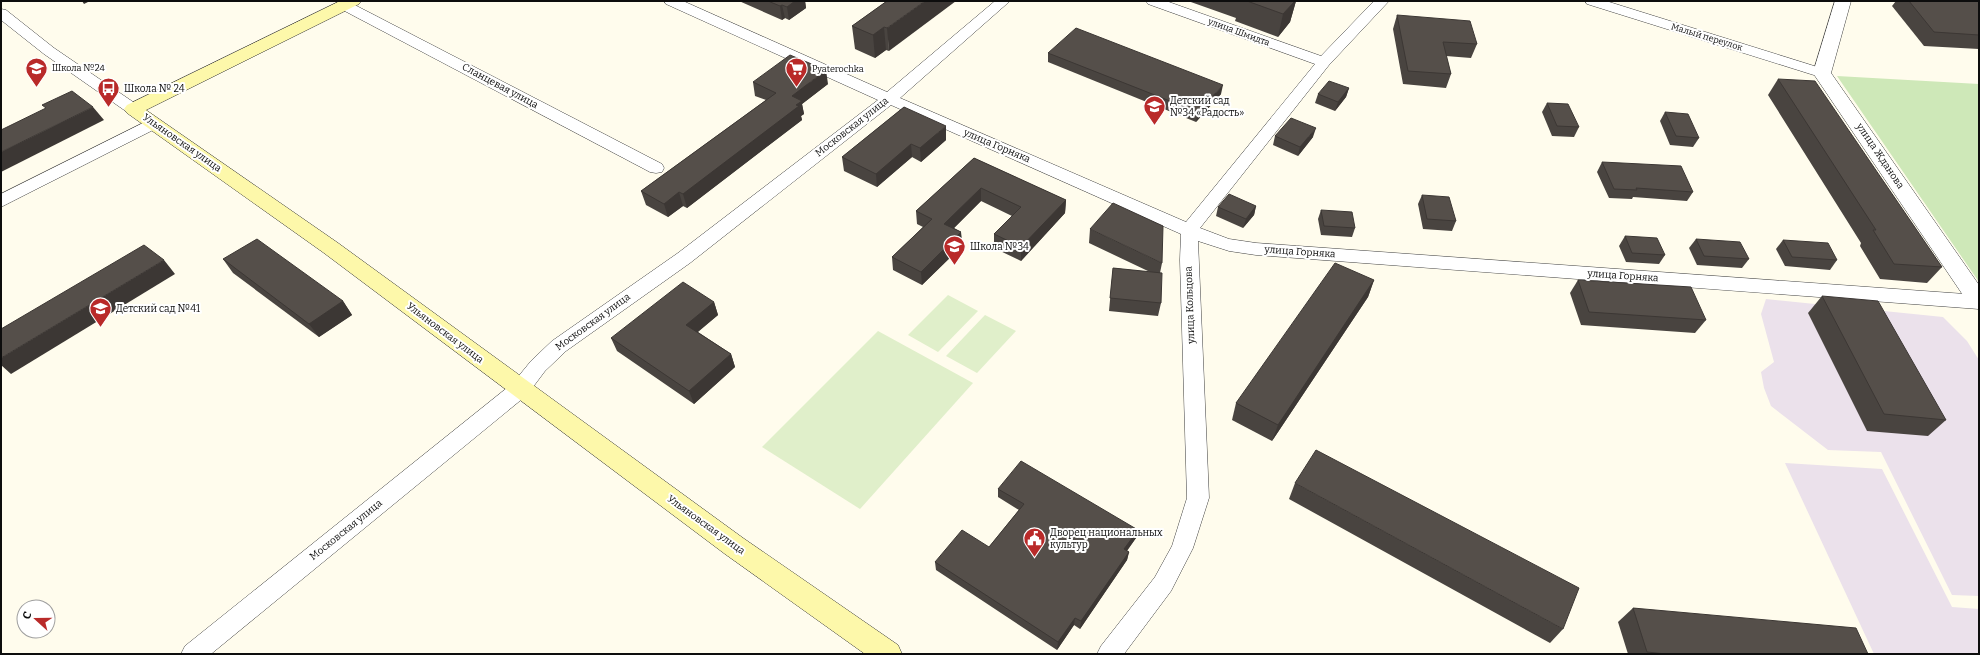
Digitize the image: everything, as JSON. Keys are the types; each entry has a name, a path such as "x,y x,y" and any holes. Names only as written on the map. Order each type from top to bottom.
{"main road":[{"name":"Сланцевая улица","path":"133,109 348,3"},
{"name":"Ульяновская улица","path":"133,109 330,248 734,546 888,654"}],"street":[{"name":"улица Горняка","path":"671,1 889,99 1229,245 1256,249 1979,302"},
{"name":"Московская улица","path":"193,654 520,389 538,366 559,346 684,258 889,99 1003,1"},
{"name":"улица Шмидта","path":"1153,1 1324,62"},
{"path":"1190,229 1324,62 1382,1"},
{"name":"Малый переулок","path":"1592,1 1822,73"},
{"path":"1822,73 1843,1"},
{"name":"Сланцевая улица","path":"348,3 656,168"},
{"name":"Ульяновская улица","path":"1,13 49,51 133,109"},
{"name":"улица Жданова","path":"1822,73 1979,302"},
{"path":"1,201 154,123"},
{"name":"улица Кольцова","path":"1109,654 1163,584 1182,548 1198,498 1189,260 1190,229"}],"shaded area":[{"path":"1766,299 1943,317 1967,341 1979,360 1979,596 1952,595 1881,452 1828,450 1771,406 1764,388 1761,372 1774,362 1761,314"},
{"path":"1785,463 1882,469 1952,607 1979,609 1979,654 1874,654"}],"green space":[{"path":"1837,76 1979,84 1979,282"},
{"path":"948,295 978,311 938,352 908,335"},
{"path":"985,315 1016,331 977,373 946,356"},
{"path":"878,331 973,383 860,509 762,447"}],"building":[{"path":"768,1 795,1 787,7"},
{"path":"887,1 925,1 887,28 884,27 873,35 852,26"},
{"path":"1247,1 1295,1 1283,14"},
{"path":"1909,1 1979,1 1979,35 1934,32"},
{"path":"1397,15 1470,21 1477,44 1443,42 1451,74 1408,71"},
{"path":"1076,28 1223,85 1198,112 1048,53"},
{"path":"790,55 826,70 792,96 802,101 796,105 799,106 683,194 679,192 664,204 641,191 776,93 753,82"},
{"path":"1778,79 1815,81 1942,267 1894,264 1873,230 1876,230"},
{"path":"1329,81 1349,88 1338,102 1318,94"},
{"path":"72,91 93,107 1,152 1,130 46,108 42,105"},
{"path":"1547,103 1568,104 1579,127 1557,126"},
{"path":"904,107 946,126 920,148 911,144 876,174 842,157"},
{"path":"1665,112 1688,114 1699,138 1676,136"},
{"path":"1291,118 1316,128 1300,147 1275,136"},
{"path":"974,158 1066,200 1021,247 994,234 1021,207 981,188 944,224 961,232 921,272 892,257 932,219 916,211"},
{"path":"1602,162 1681,166 1693,192 1636,188 1637,190 1614,189"},
{"path":"1229,194 1256,206 1246,219 1218,207"},
{"path":"1422,195 1449,197 1456,221 1427,219"},
{"path":"1113,203 1163,226 1162,263 1090,229"},
{"path":"1321,210 1352,212 1355,228 1324,226"},
{"path":"1625,236 1657,238 1665,255 1632,253"},
{"path":"257,239 343,301 309,324 223,259"},
{"path":"1696,239 1740,242 1749,259 1704,256"},
{"path":"1783,240 1828,243 1837,260 1792,257"},
{"path":"144,245 164,260 1,358 1,329"},
{"path":"1335,263 1374,280 1278,425 1236,403"},
{"path":"1113,268 1162,273 1161,303 1110,298"},
{"path":"1578,280 1691,287 1706,320 1589,312"},
{"path":"683,282 714,302 686,325 731,354 689,391 611,338"},
{"path":"1822,296 1878,301 1946,420 1884,414"},
{"path":"1316,450 1579,588 1563,629 1295,483"},
{"name":"Дворец национальных культур","path":"1021,461 1138,530 1124,549 1129,552 1081,621 1075,618 1058,642 935,562 962,530 989,547 1024,504 998,489"},
{"path":"1633,608 1856,628 1868,654 1666,654 1647,652"}],"place":[{"name":"Школа №24","path":"36,88"},
{"name":"Pyaterochka","path":"797,88"},
{"name":"Школа № 24","path":"109,108"},
{"name":"Детский сад №34 «Радость»","path":"1154,126"},
{"name":"Школа №34","path":"954,266"},
{"name":"Детский сад №41","path":"100,328"},
{"name":"Дворец национальных культур","path":"1035,558"}]}
